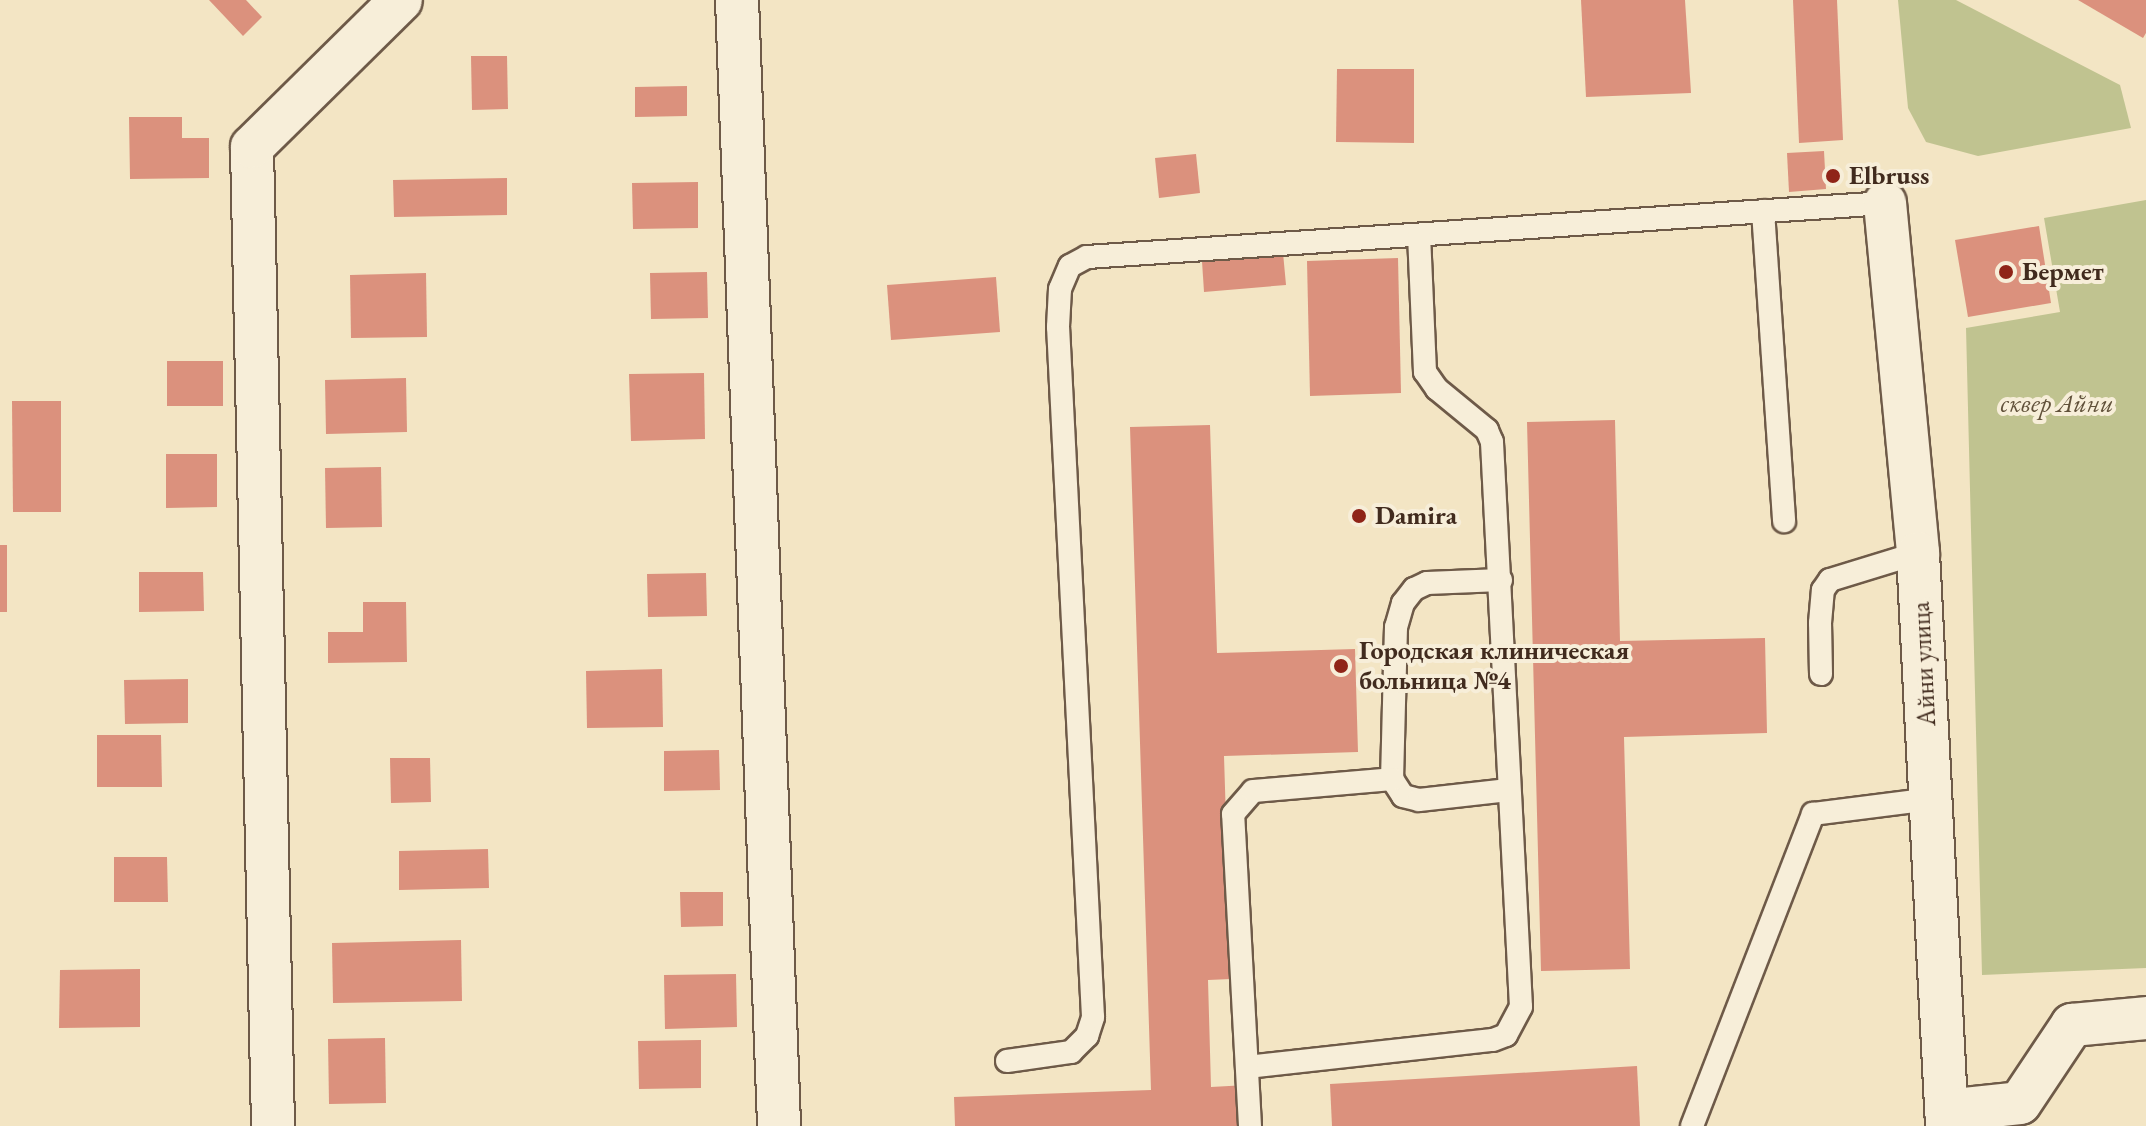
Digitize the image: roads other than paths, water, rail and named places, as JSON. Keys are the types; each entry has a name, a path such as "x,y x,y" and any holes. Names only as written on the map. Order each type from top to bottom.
{"street":[{"path":"273,1126 252,147 401,0"},
{"path":"737,0 779,1126"},
{"name":"Айни улица","path":"1885,203 1918,553 1946,1118"},
{"path":"1946,1118 2020,1103 2072,1025 2146,1018"}],"lane":[{"path":"1007,1061 1071,1052 1087,1036 1093,1017 1058,327 1060,289 1070,266 1087,257 1885,203"},
{"path":"1763,211 1784,521"},
{"path":"1247,1067 1506,1035 1521,1007 1508,790 1501,580 1487,430 1437,389 1425,372 1419,235"},
{"path":"1821,674 1823,590 1830,580 1918,553"},
{"path":"1501,580 1427,583 1414,589 1403,603 1396,627 1392,779 1403,796 1419,800 1508,790"},
{"path":"1250,1126 1233,814 1253,791 1392,779"},
{"path":"1692,1126 1813,814 1931,799"}],"place":[{"name":"Elbruss","path":"1833,176"},
{"name":"Бермет","path":"2006,272"},
{"name":"Damira","path":"1359,516"},
{"name":"Городская клиническая больница №4","path":"1341,666"}],"park label":[{"name":"сквер Айни","path":"2057,404"}]}
